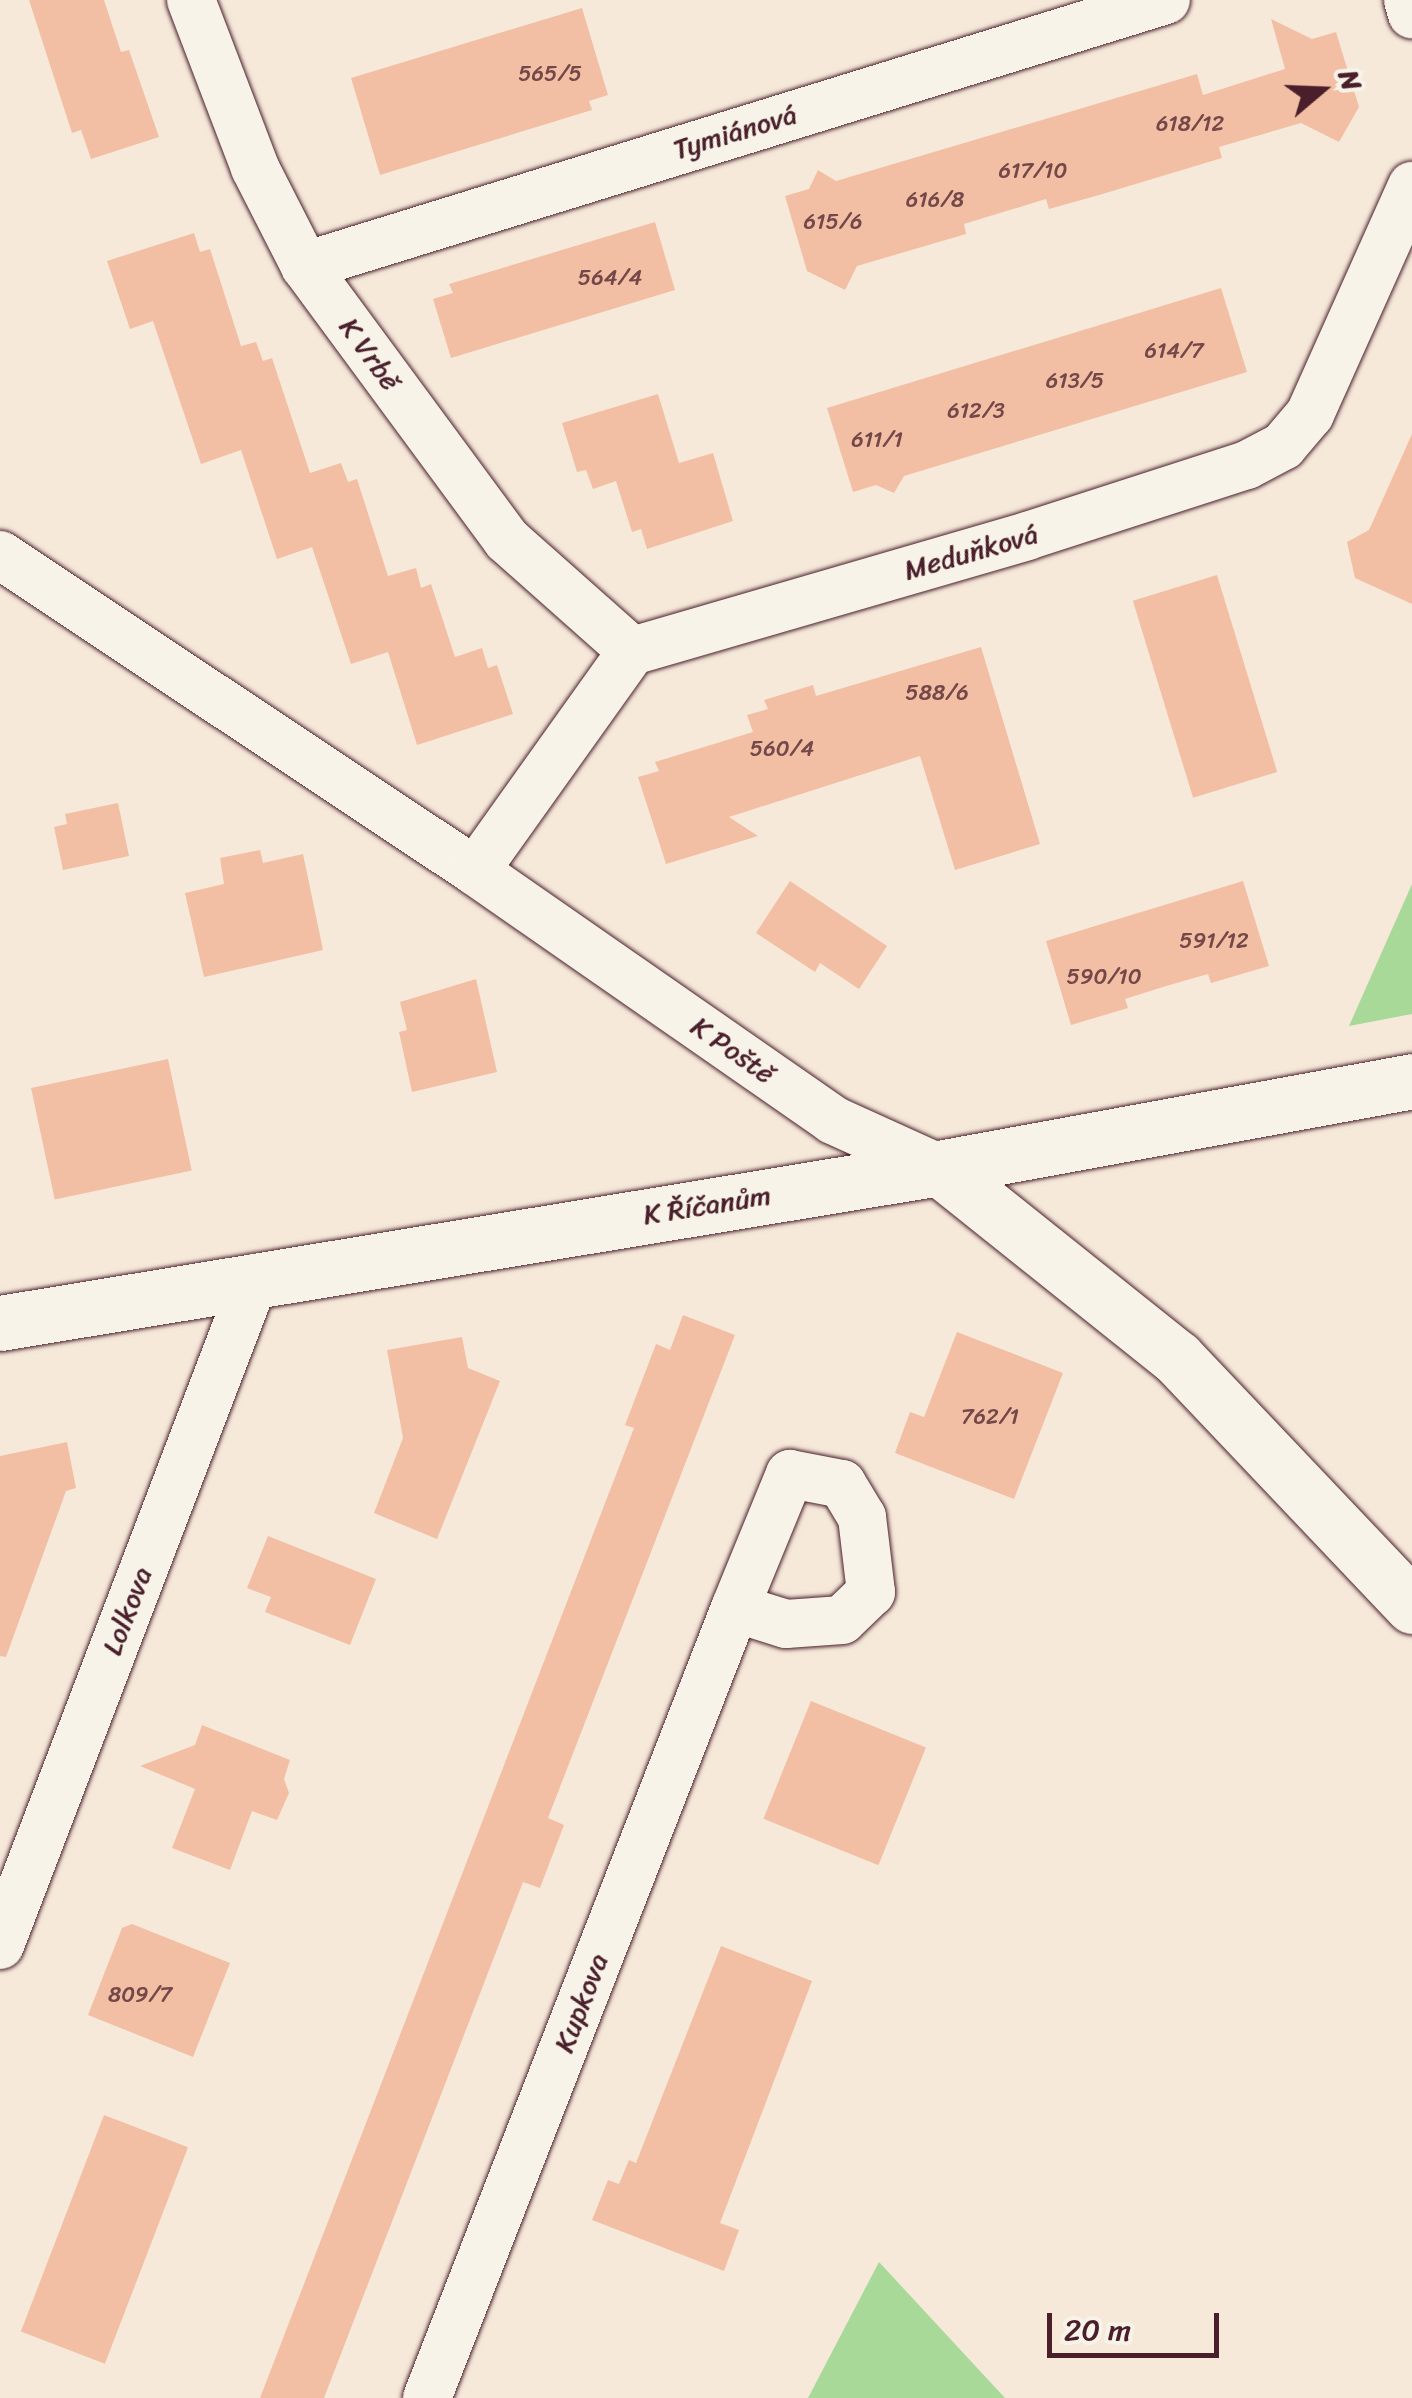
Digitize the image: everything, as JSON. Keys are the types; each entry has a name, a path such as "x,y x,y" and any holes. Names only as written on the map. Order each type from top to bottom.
{"street":[{"name":"K Vrbě","path":"192,0 255,168 305,266 507,540 632,651"},
{"name":"Tymiánová","path":"305,266 1166,0"},
{"path":"1408,0 1412,14"},
{"name":"Meduňková","path":"632,651 1027,536 1247,465 1282,446 1310,414 1412,186"},
{"name":"K Poště","path":"0,555 476,871 833,1120 939,1168 1177,1358 1412,1606"},
{"path":"476,871 632,651"},
{"name":"K Říčanům","path":"0,1323 939,1168 1412,1081"},
{"name":"Lolkova","path":"0,1944 255,1278"},
{"name":"Kupkova","path":"427,2398 736,1608"}],"green space":[{"path":"1412,884 1412,1014 1349,1026"},
{"path":"879,2262 1005,2398 808,2398"}],"building":[{"path":"29,0 104,0 121,52 129,50 159,137 91,159 81,130 72,133"},
{"path":"582,8 608,95 589,101 592,110 380,175 351,78"},
{"path":"1271,19 1312,39 1336,32 1359,107 1339,142 1301,123 1219,147 1222,158 1049,209 1046,199 964,224 966,234 857,266 845,290 807,271 785,196 809,189 818,170 836,181 1197,74 1203,95 1285,69"},
{"path":"655,222 675,290 451,358 433,299 453,293 449,284"},
{"path":"194,233 200,252 210,249 241,346 256,342 263,361 272,358 310,473 341,463 348,482 357,479 388,576 416,568 421,588 431,584 455,657 482,648 488,668 497,665 513,714 417,745 388,652 351,664 312,547 277,559 241,450 201,464 153,321 130,329 107,261"},
{"path":"1221,288 1247,372 904,476 894,493 876,485 853,492 827,408"},
{"path":"658,394 679,463 713,453 733,521 647,549 641,529 632,532 616,481 593,489 586,470 577,472 562,423"},
{"path":"1412,434 1412,604 1355,578 1347,542 1369,530"},
{"path":"1217,575 1277,772 1193,798 1133,601"},
{"path":"981,647 1040,844 955,870 920,756 729,817 758,836 666,864 638,777 659,771 655,762 753,732 747,715 768,709 764,700 813,685 816,696"},
{"path":"118,803 129,856 63,870 54,827 67,824 65,814"},
{"path":"260,850 263,863 303,854 323,950 204,977 185,893 224,884 220,858"},
{"path":"790,881 887,946 859,989 820,963 815,972 756,933"},
{"path":"1243,881 1269,966 1211,983 1208,974 1166,986 1125,999 1128,1008 1071,1025 1046,941"},
{"path":"476,979 497,1072 412,1092 399,1032 407,1030 400,1002"},
{"path":"168,1059 192,1171 55,1200 31,1088"},
{"path":"683,1315 735,1335 548,1818 564,1825 540,1888 523,1882 324,2398 260,2398 634,1428 625,1425 656,1344 670,1350"},
{"path":"957,1332 1063,1373 1014,1499 895,1453 910,1412 924,1417"},
{"path":"462,1337 468,1368 500,1381 437,1539 374,1513 403,1438 387,1350"},
{"path":"67,1442 76,1488 66,1491 6,1657 0,1656 0,1456"},
{"path":"268,1536 376,1579 350,1645 265,1612 271,1597 247,1588"},
{"path":"811,1701 926,1747 878,1865 763,1819"},
{"path":"202,1725 290,1760 284,1779 289,1793 277,1820 252,1811 230,1870 172,1848 195,1789 140,1766 195,1745"},
{"path":"132,1924 230,1963 193,2057 88,2015 122,1928"},
{"path":"721,1946 812,1981 720,2223 739,2230 724,2271 592,2220 608,2180 619,2184 629,2160 636,2163"},
{"path":"104,2115 188,2147 105,2364 21,2332"}]}
